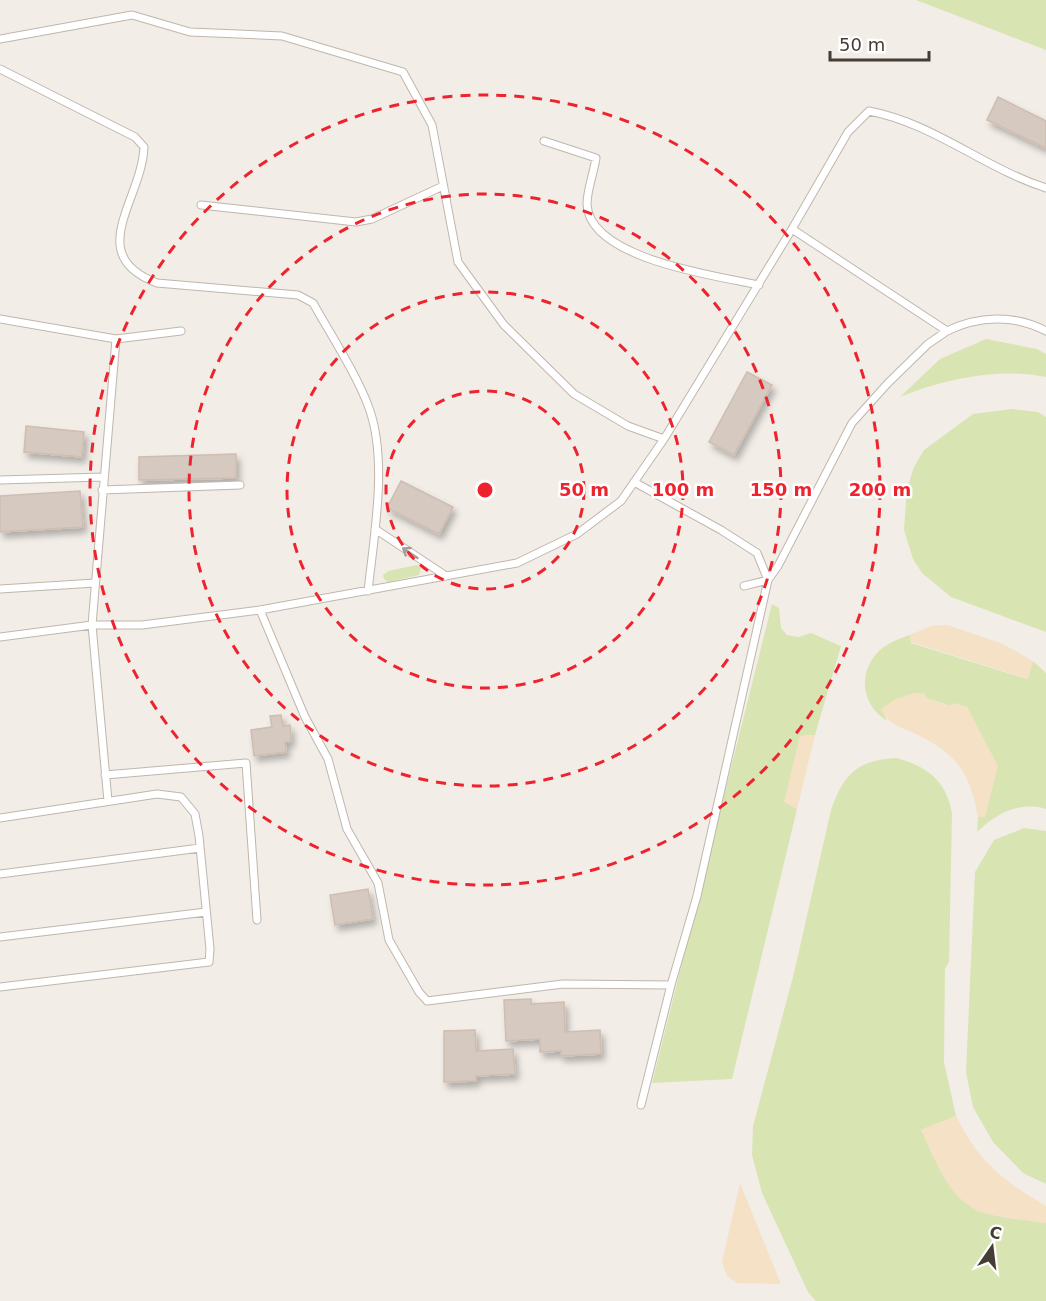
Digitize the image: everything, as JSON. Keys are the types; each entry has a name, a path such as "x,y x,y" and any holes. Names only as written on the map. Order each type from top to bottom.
{"lane":[{"path":"0,39 132,15 190,32 282,36 403,72 432,125 458,262 504,325 574,394 628,426 664,439"},
{"path":"0,69 135,137 144,147 143,162 119,236 120,253 126,265 138,276 158,283 298,295 313,303 369,407 377,438 375,530 368,591"},
{"path":"0,636 92,625 142,625 260,610 368,591 517,563 577,534 621,501 664,439 759,285 848,132 869,111 895,116 1014,178 1046,188"},
{"path":"544,141 596,158 587,204 593,221 608,239 620,247 653,259 759,285"},
{"path":"201,205 356,222 372,219 443,186"},
{"path":"792,229 947,331"},
{"path":"641,1105 699,885 768,580 778,566 852,423 928,344 947,331 982,318 1007,319 1046,331"},
{"path":"0,319 116,339 180,331"},
{"path":"108,801 92,625 116,339"},
{"path":"0,480 103,477"},
{"path":"634,482 757,553 768,580"},
{"path":"102,490 240,484"},
{"path":"375,530 446,576"},
{"path":"744,586 768,580"},
{"path":"0,589 95,583"},
{"path":"260,610 305,717 328,759 347,829 378,883 389,940 419,992 427,1001 563,984 671,985"},
{"path":"105,776 246,763 258,920"},
{"path":"0,818 158,794 181,797 195,814 209,962 0,987"},
{"path":"0,874 200,848"},
{"path":"0,937 206,912"}],"green space":[{"path":"916,0 1046,0 1046,50"},
{"path":"986,339 1037,349 1046,354 1046,377 1029,374 991,374 953,380 900,397 940,359"},
{"path":"1012,409 1038,412 1046,417 1046,632 951,597 922,573 913,559 904,530 907,488 914,467 924,450 973,414"},
{"path":"417,565 421,568 419,575 388,582 384,579 383,575 388,571"},
{"path":"772,604 779,608 781,628 787,635 799,637 811,633 841,646 815,735 801,736 785,802 797,809 732,1079 652,1083"},
{"path":"910,635 911,643 1027,679 1033,661 1046,673 1046,809 1026,807 1008,811 977,832 978,817 985,816 950,706 923,698 907,697 882,709 887,721 878,714 867,697 865,688 868,668 880,650"},
{"path":"897,758 934,776 945,792 952,813 949,962 945,969 944,1062 956,1116 921,1130 978,1211 1046,1223 1046,1301 816,1301 808,1292 762,1193 752,1155 753,1126 794,973 831,810 841,787 854,771 872,762"},
{"path":"1024,828 1046,831 1046,1184 1023,1173 993,1142 973,1107 966,1072 975,872 994,840"}],"sand":[{"path":"947,625 1003,644 1033,661 1028,679 911,642 910,635 931,626"},
{"path":"913,693 924,693 927,698 949,706 954,703 967,707 998,766 985,817 978,817 970,786 957,763 948,754 925,738 886,718 881,709 896,699"},
{"path":"815,735 797,809 784,802 800,736"},
{"path":"956,1116 974,1146 993,1168 1046,1206 1046,1223 983,1213 957,1195 942,1175 921,1130"},
{"path":"740,1183 781,1284 737,1283 727,1276 722,1262"}],"building":[{"path":"998,97 1046,121 1046,148 987,120"},
{"path":"747,372 772,385 734,455 709,442"},
{"path":"26,426 84,432 82,457 24,452"},
{"path":"236,454 236,478 139,480 139,457"},
{"path":"401,481 453,507 439,534 387,508"},
{"path":"80,491 83,527 0,532 0,496"},
{"path":"281,715 283,726 290,725 291,741 285,742 286,752 254,756 251,730 272,727 270,716"},
{"path":"368,889 373,919 335,925 330,895"},
{"path":"531,999 531,1004 564,1002 565,1032 600,1030 601,1054 561,1056 561,1051 540,1052 540,1039 506,1041 504,1000"},
{"path":"475,1030 476,1051 513,1049 515,1074 476,1076 476,1081 444,1082 444,1031"}]}
